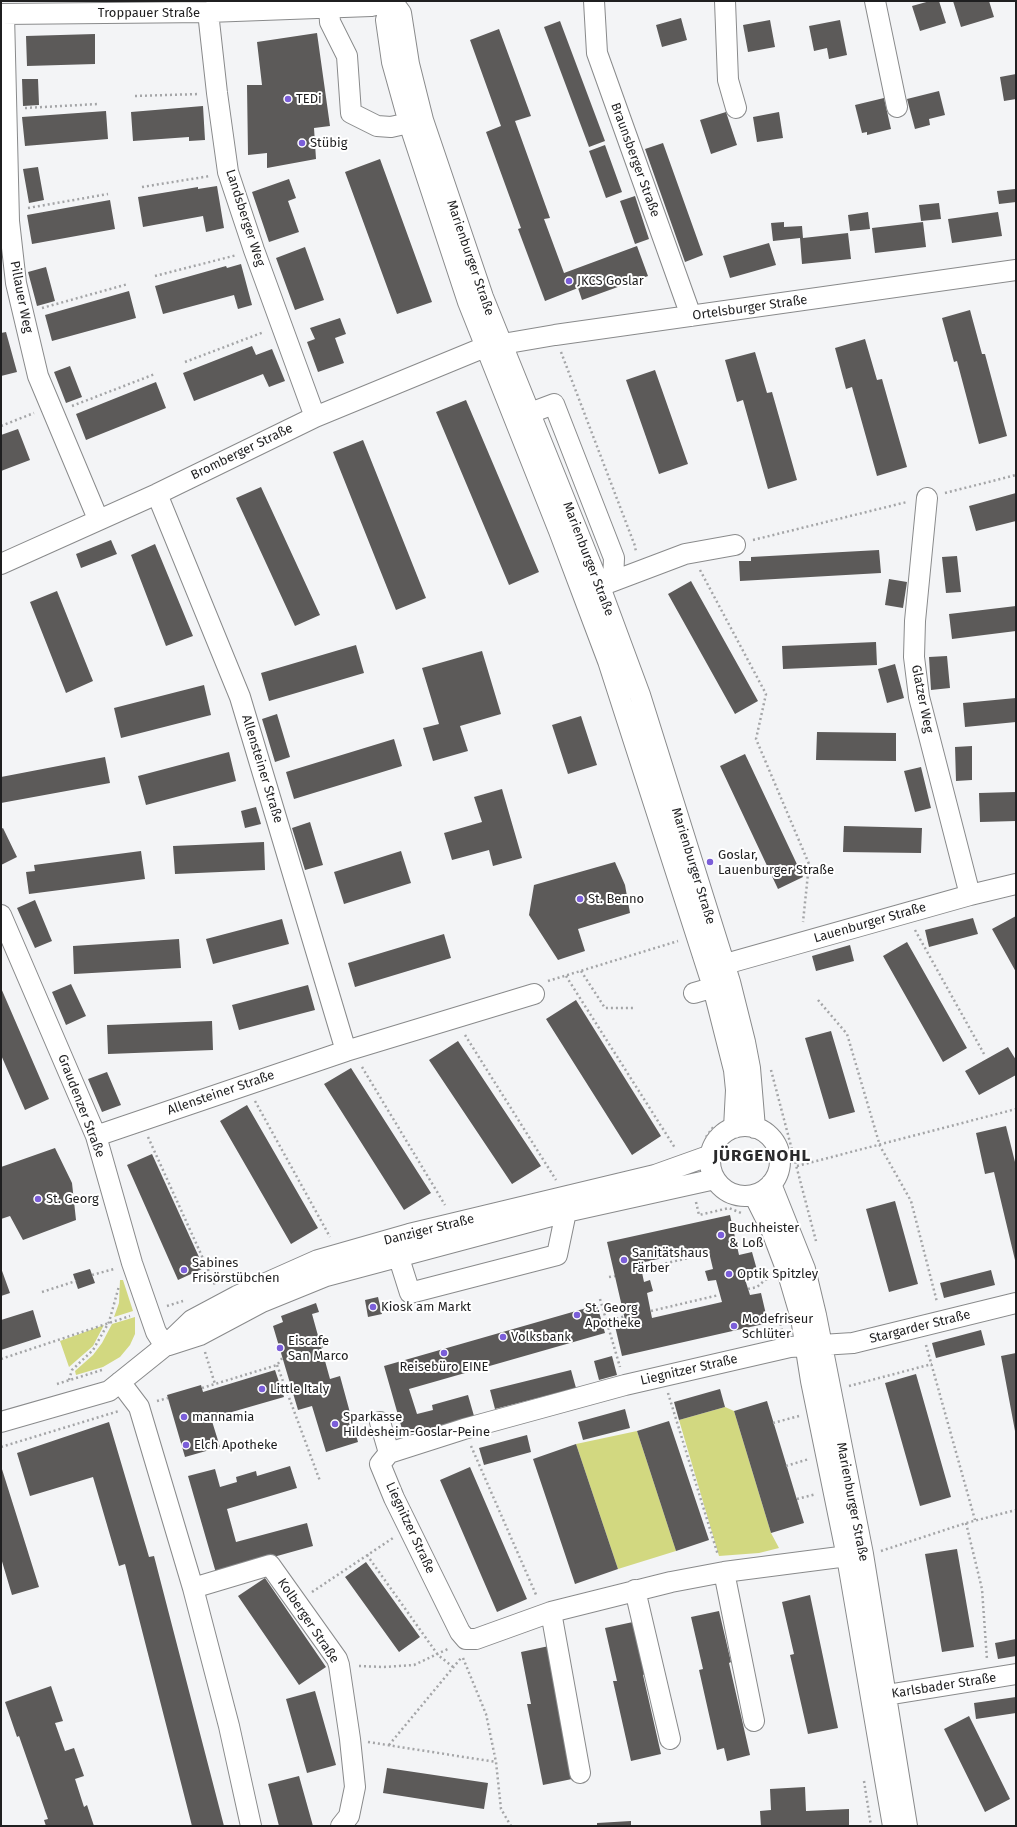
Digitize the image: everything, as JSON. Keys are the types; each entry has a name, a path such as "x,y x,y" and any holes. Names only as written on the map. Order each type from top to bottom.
{"street":[{"name":"Troppauer Straße","path":"3,14 208,12 371,6 392,1"},
{"name":"Marienburger Straße","path":"392,1 386,20 392,62 416,122 468,302 530,413 640,695 719,976 749,1062 755,1128"},
{"name":"Braunsberger Straße","path":"594,1 597,53 691,316"},
{"path":"725,1 728,80 736,108"},
{"path":"875,1 897,107"},
{"path":"329,7 330,22 347,56 351,113 377,126 391,127 416,122"},
{"name":"Landsberger Weg","path":"208,12 228,172 254,250 314,417"},
{"name":"Pillauer Weg","path":"3,14 9,211 16,283 22,314 38,376 98,519"},
{"name":"Ortelsburger Straße","path":"493,346 555,335 1016,270"},
{"name":"Marienburger Straße","path":"493,346 598,587"},
{"name":"Bromberger Straße","path":"1,564 98,519 157,494 314,417 493,346"},
{"name":"Allensteiner Straße","path":"157,494 240,697 349,1050"},
{"name":"Glatzer Weg","path":"927,498 915,621 914,657 919,697 970,895"},
{"path":"598,587 690,552 735,545"},
{"name":"Lauenburger Straße","path":"694,993 719,976 802,942 970,895 1016,884"},
{"name":"Graudenzer Straße","path":"1,915 96,1136 132,1263 156,1332 165,1346"},
{"name":"Marienburger Straße","path":"719,976 736,1090 725,1125"},
{"name":"Allensteiner Straße","path":"96,1136 349,1050 534,994"},
{"path":"725,1125 748,1126 755,1128 764,1132 772,1139 778,1148 780,1168 776,1177 765,1190 754,1195 742,1196 731,1193 715,1179 707,1148 719,1138 725,1125"},
{"name":"Danziger Straße","path":"1,1422 109,1391 126,1389 165,1346 192,1320 237,1296 318,1260 409,1234 655,1175 707,1148"},
{"name":"Danziger Straße","path":"165,1346 200,1335 262,1302 326,1276 398,1255 566,1212 715,1179"},
{"name":"Marienburger Straße","path":"771,1184 805,1268 806,1346"},
{"name":"Marienburger Straße","path":"754,1195 771,1229 788,1274 801,1318 806,1346 855,1555 879,1696 907,1826"},
{"path":"409,1234 398,1255 410,1293 557,1255 566,1212"},
{"name":"Stargarder Straße","path":"806,1346 853,1344 1016,1303"},
{"name":"Liegnitzer Straße","path":"466,1638 460,1632 394,1498 380,1464 389,1453 464,1429 624,1384 806,1346"},
{"path":"126,1389 139,1407 193,1588 229,1726 250,1826"},
{"path":"380,1422 389,1453"},
{"path":"466,1638 476,1640 548,1614 635,1590 724,1572 855,1555"},
{"name":"Kolberger Straße","path":"193,1588 270,1565 339,1665 350,1739 355,1787 349,1816 341,1826"},
{"path":"724,1572 754,1721"},
{"path":"635,1590 670,1739"},
{"path":"548,1614 580,1773"},
{"name":"Karlsbader Straße","path":"879,1696 1016,1674"},
{"name":"Marienburger Straße","path":"879,1696 893,1826"}],"path":[{"path":"135,96 217,93"},
{"path":"6,109 98,104"},
{"path":"142,187 228,172"},
{"path":"9,211 108,194"},
{"path":"155,276 254,250"},
{"path":"22,314 128,284"},
{"path":"185,362 282,326"},
{"path":"555,335 635,546 638,572"},
{"path":"1,426 155,374"},
{"path":"735,545 1016,475"},
{"path":"690,552 766,694 756,739 809,864 802,942"},
{"path":"905,913 984,1054"},
{"path":"534,994 539,984 678,941"},
{"path":"581,971 604,1008 633,1008"},
{"path":"566,976 678,1153"},
{"path":"818,1000 847,1034 880,1146 911,1201 942,1322"},
{"path":"454,1018 557,1183"},
{"path":"349,1050 447,1210"},
{"path":"769,1064 817,1243"},
{"path":"246,1085 332,1239"},
{"path":"797,1166 880,1146 1016,1109"},
{"path":"141,1120 217,1285 211,1289"},
{"path":"707,1148 712,1132 725,1125"},
{"path":"694,1198 699,1215 729,1208 742,1214 745,1218"},
{"path":"755,1238 760,1250"},
{"path":"737,1247 757,1243"},
{"path":"641,1270 710,1254"},
{"path":"118,1268 118,1273"},
{"path":"767,1272 771,1286"},
{"path":"609,1277 615,1276"},
{"path":"748,1289 758,1287 765,1280 774,1277"},
{"path":"42,1292 76,1281"},
{"path":"69,1380 72,1370 93,1350 109,1322 119,1284"},
{"path":"651,1311 720,1295"},
{"path":"1,1359 109,1322 190,1299"},
{"path":"600,1299 624,1384"},
{"path":"778,1313 781,1327 806,1346"},
{"path":"607,1322 624,1316"},
{"path":"921,1326 975,1520"},
{"path":"202,1388 276,1365 283,1357"},
{"path":"845,1387 932,1364"},
{"path":"276,1365 320,1481"},
{"path":"663,1376 724,1572"},
{"path":"1,1447 119,1412 126,1389"},
{"path":"773,1423 801,1415"},
{"path":"464,1429 548,1614"},
{"path":"786,1466 809,1459"},
{"path":"797,1499 816,1494"},
{"path":"855,1555 877,1553 975,1520 1016,1510"},
{"path":"966,1523 982,1589 989,1679"},
{"path":"296,1602 408,1528"},
{"path":"367,1555 438,1655 453,1667"},
{"path":"339,1665 384,1667 414,1666 438,1655 466,1638"},
{"path":"388,1745 462,1656 486,1714 496,1762 501,1809 511,1826"},
{"path":"350,1739 496,1762"}],"green space":[{"path":"120,1280 123,1280 133,1311 114,1317 119,1303"},
{"path":"135,1317 135,1334 130,1345 120,1357 103,1367 76,1375 75,1371 93,1355 102,1343 112,1324"},
{"path":"104,1325 93,1346 69,1367 60,1341"},
{"path":"725,1407 734,1411 771,1533 779,1548 759,1553 719,1556 679,1420"},
{"path":"637,1431 676,1551 618,1569 576,1444"}],"building":[{"path":"930,1 939,1 946,23 920,31 912,6"},
{"path":"953,1 989,1 994,17 961,27"},
{"path":"681,18 687,40 662,47 656,25"},
{"path":"770,20 775,47 748,52 743,25"},
{"path":"840,20 847,55 829,59 827,48 814,51 809,26"},
{"path":"560,21 605,141 589,147 544,27"},
{"path":"499,29 531,116 515,121 550,218 544,219 564,273 637,246 648,276 582,300 578,288 545,301 518,229 521,228 486,132 501,126 470,40"},
{"path":"317,33 330,126 314,128 316,159 267,168 267,153 248,155 247,85 262,85 257,42"},
{"path":"95,34 95,64 27,66 26,36"},
{"path":"1016,74 1016,99 1004,101 1000,77"},
{"path":"22,79 38,79 39,105 23,106"},
{"path":"939,91 945,115 929,119 930,125 915,129 907,99"},
{"path":"884,98 891,129 867,135 867,132 862,133 855,105"},
{"path":"203,106 205,140 189,141 189,137 133,141 131,112"},
{"path":"106,111 108,139 25,146 22,117"},
{"path":"726,112 737,145 711,154 700,120"},
{"path":"779,112 783,138 757,142 753,117"},
{"path":"663,143 703,255 685,262 645,149"},
{"path":"605,145 622,192 606,198 589,151"},
{"path":"380,159 432,302 397,314 345,172"},
{"path":"38,167 44,200 29,203 23,169"},
{"path":"289,179 296,198 288,201 299,232 269,242 252,192"},
{"path":"217,186 224,228 206,232 203,216 143,227 138,197 198,187 198,189"},
{"path":"1015,189 1016,202 999,204 997,191"},
{"path":"635,196 649,239 635,244 620,201"},
{"path":"110,200 115,229 32,244 27,215"},
{"path":"939,203 941,219 921,221 919,205"},
{"path":"868,212 870,229 850,231 848,215"},
{"path":"998,212 1002,236 952,243 948,219"},
{"path":"784,222 784,227 802,226 803,238 848,233 851,259 802,264 800,238 773,241 771,223"},
{"path":"923,222 926,247 875,253 872,228"},
{"path":"769,243 776,265 730,278 723,256"},
{"path":"305,247 324,300 295,310 276,258"},
{"path":"241,264 252,305 238,309 234,295 163,314 155,286 226,266 227,268"},
{"path":"46,267 55,301 37,306 28,272"},
{"path":"129,291 136,318 52,341 45,315"},
{"path":"970,310 982,354 985,354 1007,436 979,444 957,361 954,362 942,318"},
{"path":"340,318 346,334 335,338 344,363 318,372 307,342 315,339 310,328"},
{"path":"6,332 17,372 1,376 1,333"},
{"path":"865,339 877,380 882,379 907,467 877,476 852,387 846,389 835,348"},
{"path":"252,346 256,355 272,349 285,381 269,387 263,374 194,401 183,373"},
{"path":"755,352 767,393 772,392 797,480 768,489 743,400 737,402 725,360"},
{"path":"70,366 82,397 66,403 54,372"},
{"path":"655,370 688,464 659,474 626,380"},
{"path":"156,382 166,408 86,440 76,414"},
{"path":"466,400 539,572 509,585 436,412"},
{"path":"18,429 30,460 1,471 1,435"},
{"path":"363,440 426,598 396,610 333,452"},
{"path":"261,487 320,615 295,626 236,498"},
{"path":"1016,493 1016,521 976,531 969,506"},
{"path":"111,540 117,554 81,568 76,554"},
{"path":"155,544 193,636 166,646 131,555"},
{"path":"879,550 881,573 740,581 739,561 751,561 751,557"},
{"path":"957,556 961,592 946,593 942,557"},
{"path":"889,579 907,582 903,608 885,605"},
{"path":"691,581 758,701 735,714 668,594"},
{"path":"57,591 93,681 66,693 30,602"},
{"path":"1016,606 1016,631 952,639 949,614"},
{"path":"876,642 877,665 783,669 782,646"},
{"path":"356,645 364,673 269,701 261,673"},
{"path":"482,651 501,714 460,726 468,751 433,761 423,728 439,724 422,668"},
{"path":"947,656 950,688 931,690 929,657"},
{"path":"895,664 904,698 887,703 878,669"},
{"path":"204,685 211,715 121,738 114,708"},
{"path":"1016,698 1016,722 965,727 963,703"},
{"path":"277,714 290,757 275,762 262,719"},
{"path":"581,716 597,765 568,774 552,725"},
{"path":"817,732 896,733 896,761 816,760"},
{"path":"394,739 402,766 294,799 286,772"},
{"path":"972,746 972,780 956,781 955,747"},
{"path":"229,752 236,781 146,805 138,776"},
{"path":"745,754 803,877 778,889 720,766"},
{"path":"105,757 110,783 1,803 1,777"},
{"path":"921,767 931,808 915,812 904,771"},
{"path":"502,789 522,858 493,866 489,850 452,860 444,833 482,822 474,797"},
{"path":"1016,792 1016,821 980,822 979,793"},
{"path":"256,807 261,824 245,828 241,811"},
{"path":"310,822 323,865 305,870 292,828"},
{"path":"844,826 922,828 921,853 843,852"},
{"path":"3,828 17,857 1,865 1,829"},
{"path":"264,842 265,870 175,874 173,846"},
{"path":"141,851 145,879 29,894 26,872 35,871 34,865"},
{"path":"401,851 411,883 344,904 334,872"},
{"name":"St. Benno","path":"615,862 625,885 630,913 578,929 585,951 558,960 529,915 534,885"},
{"path":"35,900 52,941 35,948 17,908"},
{"path":"1016,916 1016,972 992,929"},
{"path":"973,918 978,934 929,947 925,930"},
{"path":"282,919 289,944 213,964 206,939"},
{"path":"444,934 451,958 355,987 348,963"},
{"path":"179,939 181,968 74,974 73,946"},
{"path":"907,942 967,1048 943,1062 883,956"},
{"path":"850,945 854,961 816,971 812,956"},
{"path":"71,984 86,1016 66,1025 52,992"},
{"path":"308,985 315,1010 239,1030 232,1005"},
{"path":"1,988 49,1099 25,1110 1,1055"},
{"path":"576,1000 661,1136 632,1155 546,1019"},
{"path":"212,1021 213,1050 108,1054 107,1025"},
{"path":"831,1031 855,1112 829,1119 805,1038"},
{"path":"458,1041 541,1166 512,1184 429,1060"},
{"path":"1008,1047 1016,1060 1016,1075 979,1095 965,1071"},
{"path":"351,1068 431,1193 404,1210 324,1084"},
{"path":"107,1072 121,1105 102,1112 88,1079"},
{"path":"247,1105 318,1228 291,1244 220,1121"},
{"path":"1006,1126 1016,1166 1015,1260 994,1172 985,1174 976,1133"},
{"name":"St. Georg","path":"55,1148 72,1183 76,1220 23,1240 10,1216 1,1219 1,1167"},
{"path":"152,1154 204,1268 178,1280 127,1165"},
{"path":"895,1201 918,1284 889,1292 866,1209"},
{"path":"730,1215 739,1255 752,1252 757,1270 743,1273 750,1295 761,1293 768,1323 622,1356 615,1326 626,1324 607,1242","holes":["708,1248 713,1269 705,1271 708,1281 716,1280 722,1302 652,1318 647,1293 653,1291 650,1280 644,1282 640,1263"]},
{"path":"1,1268 10,1293 1,1296"},
{"path":"90,1269 95,1283 78,1289 73,1274"},
{"path":"991,1270 995,1285 944,1298 940,1283"},
{"name":"Kiosk am Markt","path":"378,1297 382,1314 368,1317 365,1300"},
{"path":"316,1303 319,1312 312,1314 330,1379 340,1376 358,1442 326,1452 312,1406 298,1410 273,1326 283,1322 281,1316"},
{"path":"597,1305 605,1333 409,1389 417,1414 433,1410 432,1405 468,1395 474,1416 404,1436 384,1366"},
{"path":"33,1310 41,1337 1,1350 1,1320"},
{"path":"981,1330 985,1345 936,1358 932,1343"},
{"path":"1016,1353 1016,1431 1015,1431 1001,1356"},
{"path":"612,1356 617,1375 599,1380 594,1361"},
{"path":"275,1370 284,1397 211,1418 220,1447 185,1457 167,1395 201,1385 203,1392"},
{"path":"571,1370 576,1388 495,1409 490,1390"},
{"path":"916,1374 951,1497 920,1506 885,1383"},
{"path":"720,1389 725,1407 679,1420 674,1402"},
{"path":"767,1401 804,1523 771,1533 734,1411"},
{"path":"625,1409 630,1428 583,1440 578,1422"},
{"path":"669,1421 709,1540 676,1551 637,1431"},
{"path":"109,1422 149,1557 154,1556 224,1826 192,1826 125,1564 119,1566 93,1477 30,1496 17,1453"},
{"path":"527,1435 531,1452 484,1465 479,1448"},
{"path":"576,1444 618,1569 575,1584 533,1459"},
{"path":"1,1466 39,1587 12,1595 1,1558"},
{"path":"290,1466 297,1488 227,1509 236,1542 307,1523 313,1546 216,1573 188,1476 215,1469 220,1487 237,1482 236,1477 256,1471 257,1476"},
{"path":"470,1467 527,1599 497,1612 440,1480"},
{"path":"957,1549 974,1647 942,1652 925,1554"},
{"path":"366,1562 420,1637 399,1652 345,1577"},
{"path":"265,1578 326,1667 299,1685 238,1596"},
{"path":"810,1595 838,1728 808,1734 790,1655 794,1654 782,1602"},
{"path":"719,1611 750,1755 727,1761 724,1748 717,1750 699,1670 703,1669 691,1617"},
{"path":"633,1622 645,1674 643,1675 661,1754 631,1761 613,1681 617,1681 605,1628"},
{"path":"1016,1639 1016,1656 998,1659 995,1643"},
{"path":"549,1646 572,1779 543,1785 527,1704 531,1704 521,1652"},
{"path":"51,1686 63,1721 55,1723 65,1751 74,1748 84,1776 75,1779 84,1807 87,1805 94,1826 46,1826 44,1820 48,1819 19,1736 17,1737 5,1702"},
{"path":"315,1691 336,1765 307,1773 286,1699"},
{"path":"1016,1697 1016,1713 976,1719 974,1703"},
{"path":"969,1716 1010,1799 985,1812 944,1729"},
{"path":"387,1768 488,1783 484,1809 383,1793"},
{"path":"299,1776 313,1826 279,1826 268,1784"},
{"path":"805,1787 806,1811 849,1809 849,1826 761,1826 760,1811 771,1810 770,1789"},
{"path":"631,1821 631,1826 597,1826 597,1823"}],"place":[{"name":"TEDi","path":"288,99"},
{"name":"Stübig","path":"302,143"},
{"name":"JKCS Goslar","path":"569,281"},
{"name":"Goslar, Lauenburger Straße","path":"710,862"},
{"name":"St. Benno","path":"580,899"},
{"name":"St. Georg","path":"38,1199"},
{"name":"Buchheister & Loß","path":"721,1235"},
{"name":"Sanitätshaus Färber","path":"624,1260"},
{"name":"Sabines Frisörstübchen","path":"184,1270"},
{"name":"Optik Spitzley","path":"729,1274"},
{"name":"Kiosk am Markt","path":"373,1307"},
{"name":"St. Georg Apotheke","path":"577,1315"},
{"name":"Modefriseur Schlüter","path":"734,1326"},
{"name":"Volksbank","path":"503,1337"},
{"name":"Eiscafe San Marco","path":"280,1348"},
{"name":"Reisebüro EINE","path":"444,1353"},
{"name":"Little Italy","path":"262,1389"},
{"name":"mannamia","path":"184,1417"},
{"name":"Sparkasse Hildesheim-Goslar-Peine","path":"335,1424"},
{"name":"Elch Apotheke","path":"186,1445"}],"district":[{"name":"JÜRGENOHL","path":"762,1156"}]}
